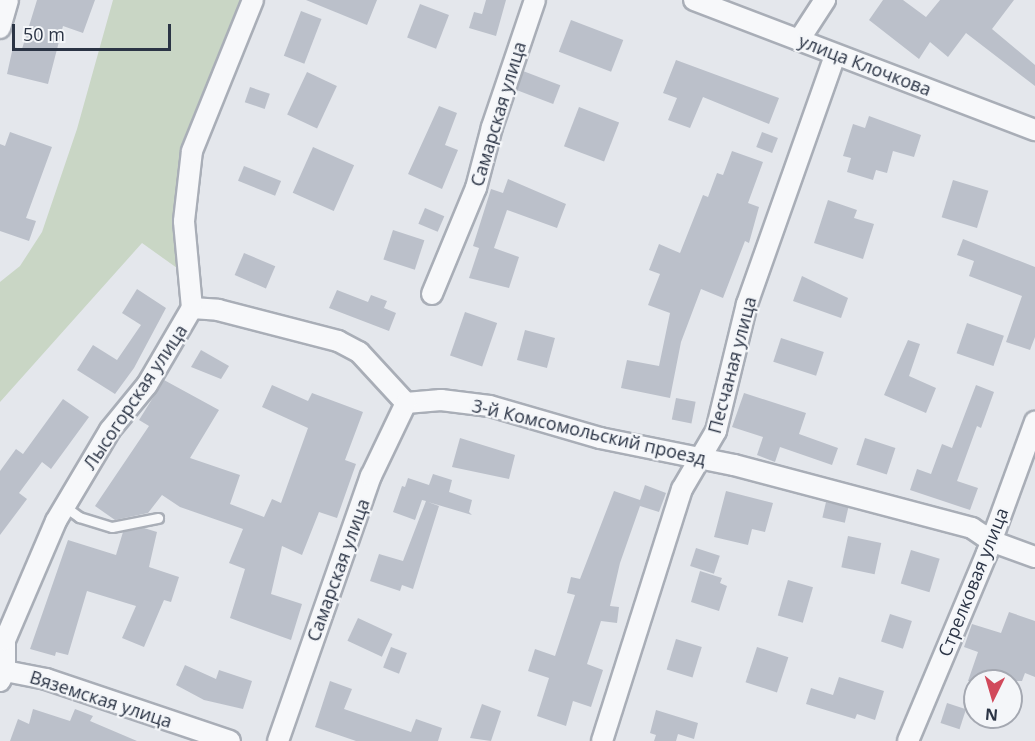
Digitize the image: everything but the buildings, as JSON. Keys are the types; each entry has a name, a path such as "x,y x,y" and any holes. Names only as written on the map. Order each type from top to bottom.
{"street":[{"path":"0,28 8,0"},
{"name":"Лысогорская улица","path":"2,664 5,640 64,506 110,430 147,384 192,308 184,221 192,151 254,0"},
{"name":"Самарская улица","path":"432,294 476,188 492,127 535,0"},
{"name":"улица Клочкова","path":"694,0 1035,130"},
{"path":"799,40 825,0"},
{"name":"Песчаная улица","path":"602,741 682,489 716,431 747,304 835,55"},
{"path":"192,308 219,310 338,341 359,352 406,403"},
{"name":"3-й Комсомольский проезд","path":"406,403 441,400 490,406 600,438 701,459 972,528 991,542 1035,557"},
{"name":"Самарская улица","path":"278,741 371,476 406,403"},
{"name":"Стрелковая улица","path":"908,741 991,542 1035,422"},
{"name":"Вяземская улица","path":"2,664 230,741"}],"lane":[{"path":"64,506 80,517 112,527 158,518"}],"green space":[{"path":"113,0 249,0 189,148 184,273 142,243 0,402 0,282 20,266 42,232 77,129"}]}
